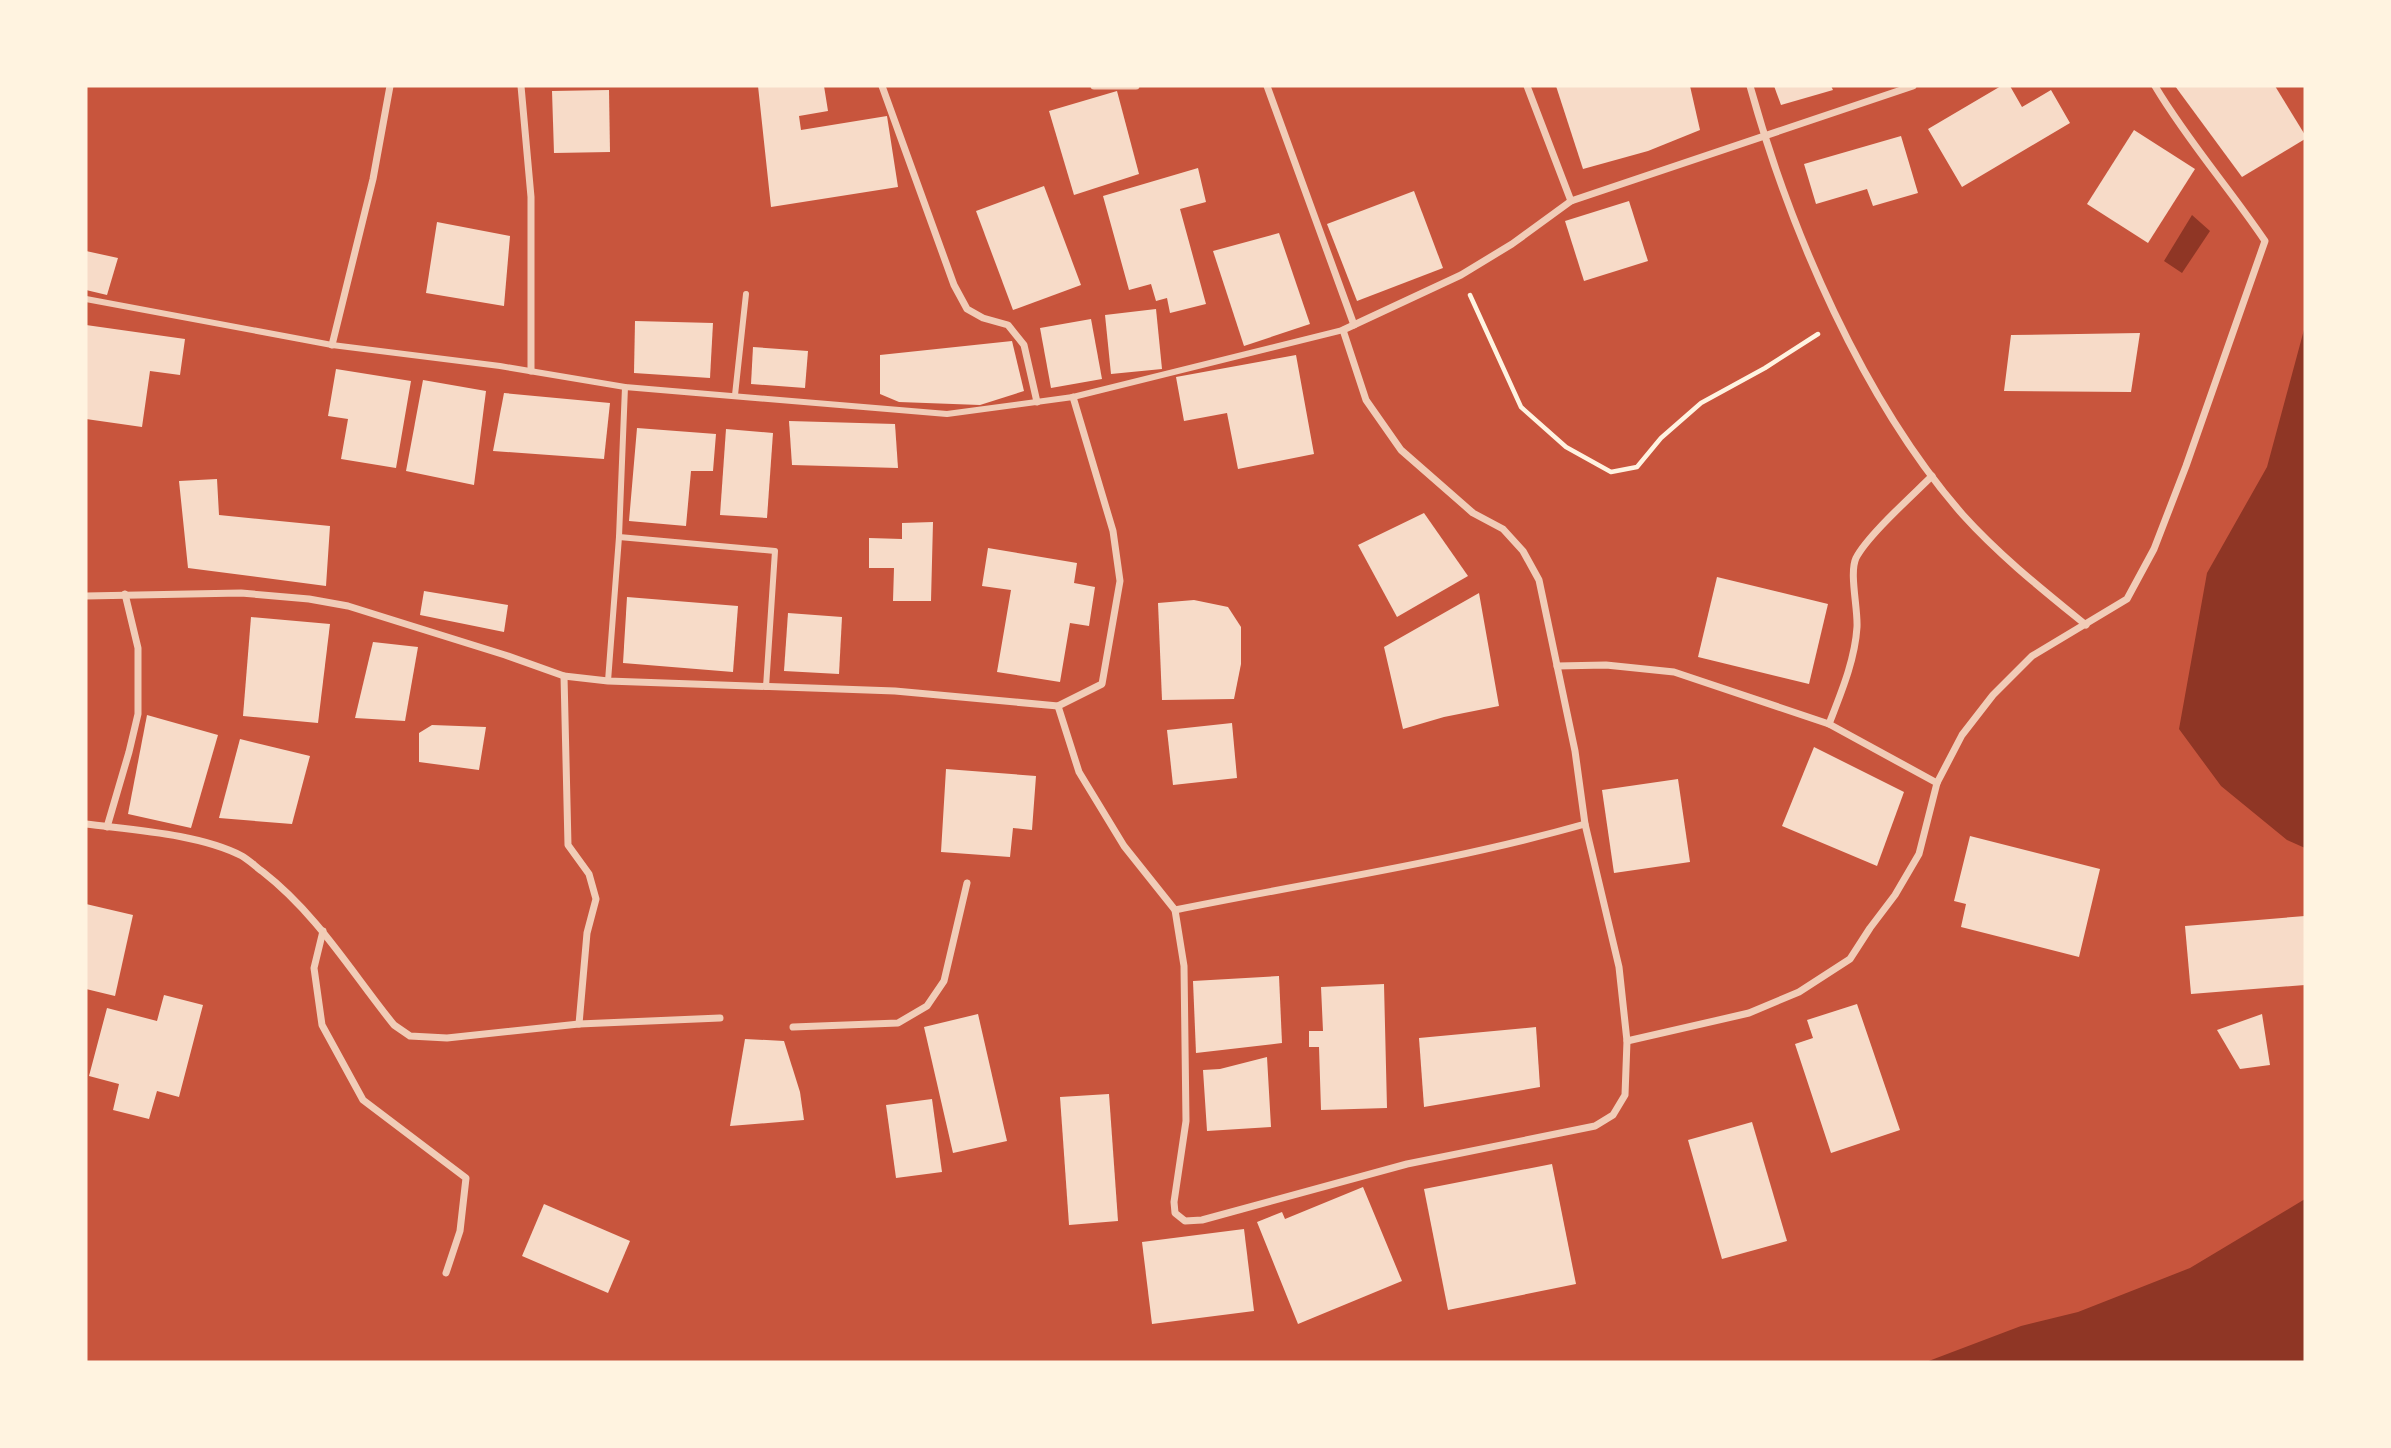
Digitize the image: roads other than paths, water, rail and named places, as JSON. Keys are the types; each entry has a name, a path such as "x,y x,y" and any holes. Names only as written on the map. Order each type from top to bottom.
{"street":[{"path":"332,345 370,191 390,86"},
{"path":"521,86 531,197 531,370"},
{"path":"882,86 954,285 967,310 1008,325 1024,345 1037,402"},
{"path":"1094,86 1136,86"},
{"path":"1267,86 1354,325"},
{"path":"1527,86 1571,201"},
{"path":"1750,86 1764,136 1806,251 1876,390 1932,475 1963,515 2012,565 2086,625"},
{"path":"86,299 332,345 531,370 625,387 947,414 1073,397 1343,330 1461,275 1512,244 1571,201 1913,86"},
{"path":"1627,1041 1749,1013 1799,992 1850,959 1895,895 1919,854 1937,783 1962,735 1993,695 2032,656 2127,599 2154,550 2265,241 2155,86"},
{"path":"736,396 746,294"},
{"path":"1058,706 1080,772 1124,845 1175,910 1184,966 1186,1121 1174,1202 1175,1213 1185,1221 1202,1220 1407,1164 1595,1126 1613,1115 1625,1095 1627,1041 1619,967 1586,824 1575,751 1539,580 1523,551 1503,529 1473,513 1401,450 1366,400 1343,330"},
{"path":"608,681 619,537 625,387"},
{"path":"86,596 241,593 322,601 348,606 564,676 608,681 895,691 1058,706 1102,684 1120,581 1113,531 1073,397"},
{"path":"1829,724 1848,673 1857,627 1853,572 1855,559 1884,524 1932,475"},
{"path":"619,537 775,551 766,687"},
{"path":"107,827 138,714 138,648 125,594"},
{"path":"1557,666 1606,665 1674,672 1829,724 1937,783"},
{"path":"564,676 568,845 589,874 596,899 587,933 579,1024"},
{"path":"86,824 156,832 204,843 242,856 285,889 323,931 394,1025 410,1036 447,1038 579,1024 720,1018"},
{"path":"1175,910 1294,885 1421,863 1525,841 1586,824"},
{"path":"793,1027 898,1023 927,1006 944,981 967,883"},
{"path":"323,931 314,968 321,1026 363,1100 466,1178 460,1231 446,1273"}]}
